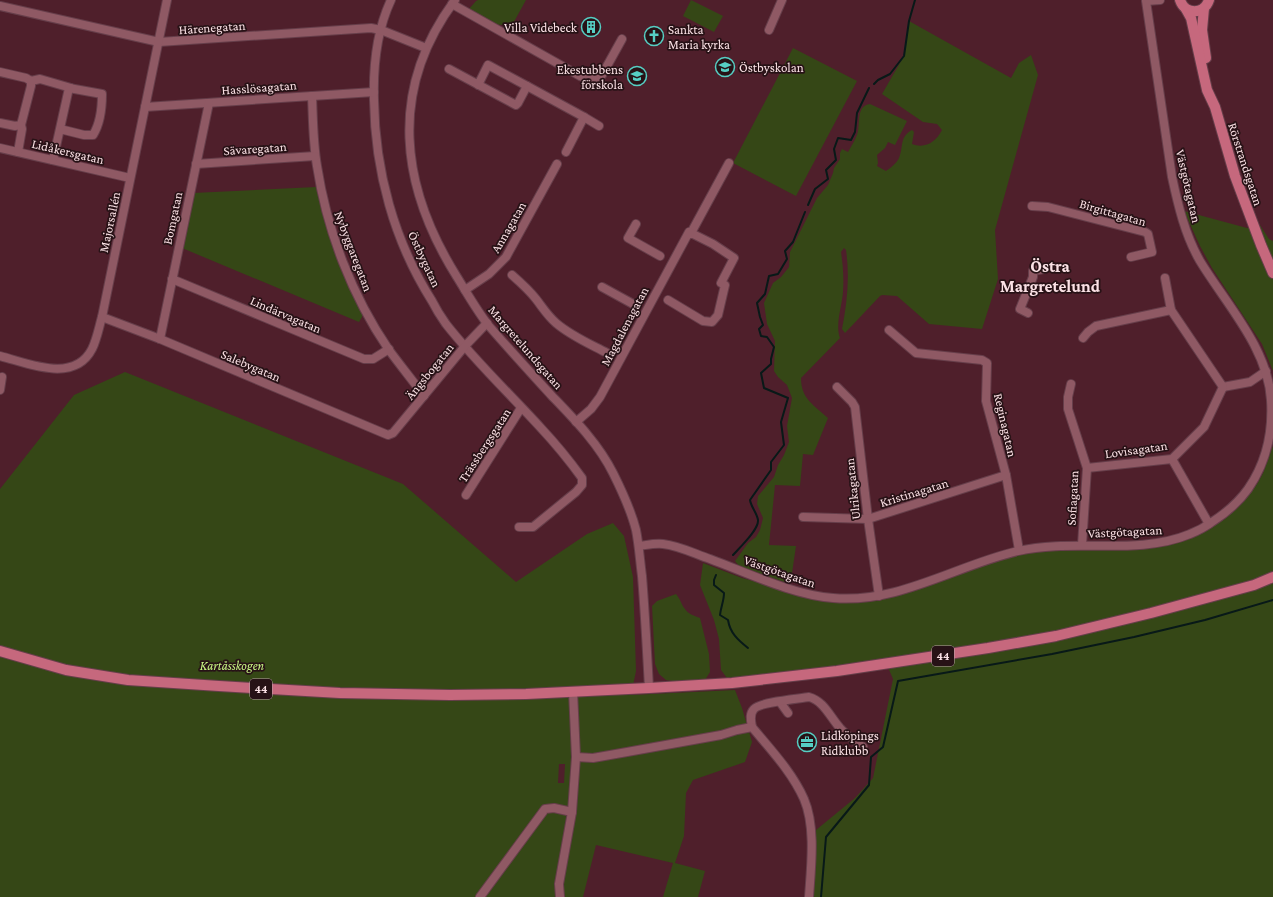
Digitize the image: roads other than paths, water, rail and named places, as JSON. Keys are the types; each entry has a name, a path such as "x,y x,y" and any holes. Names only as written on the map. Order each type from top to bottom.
{"main road":[{"name":"Rörstrandsgatan","path":"1180,0 1191,18 1207,90 1215,107 1235,176 1273,273"},
{"name":"Rörstrandsgatan","path":"1186,9 1195,12 1207,4"},
{"name":"Rörstrandsgatan","path":"1207,4 1202,30 1215,107"},
{"name":"44","path":"0,651 66,670 128,680 348,693 450,695 526,694 649,688 732,683 830,672 927,658 1056,636 1254,585 1273,577"}],"street":[{"name":"Majorsallén","path":"0,356 54,369 65,369 75,366 83,360 92,349 102,317 167,0"},
{"name":"Östbygatan","path":"391,0 381,30 375,55 374,92 375,126 379,158 387,196 394,219 419,281 445,323 552,440 582,478 583,482 580,488 533,527 519,528"},
{"path":"769,30 782,0"},
{"name":"Västgötagatan","path":"639,546 663,544 683,549 779,585 809,594 838,598 862,598 879,596 903,590 1020,550 1037,547 1132,544 1166,541 1189,535 1228,512 1242,497 1252,483 1263,459 1269,440 1271,426 1271,398 1266,371 1255,346 1199,259 1190,240 1178,205 1172,177 1146,1 1160,0"},
{"path":"454,2 580,76 590,79 599,78 602,75 622,39"},
{"name":"Margretelundsgatan","path":"454,2 434,32 426,48 416,75 411,103 410,132 412,163 419,196 438,245 487,323 576,422 606,460 620,486 633,519 639,546 649,688"},
{"name":"Härenegatan","path":"0,6 159,42 371,28 381,30 426,48"},
{"path":"478,85 488,65 599,126"},
{"path":"449,69 516,105 527,86"},
{"path":"0,72 26,78 31,81 40,80 102,94 102,106 93,135 84,135 60,128"},
{"path":"18,152 22,129 21,125 31,81"},
{"path":"53,160 69,88 71,88"},
{"name":"Hasslösagatan","path":"145,107 374,92"},
{"name":"Nybyggaregatan","path":"312,96 315,156 326,210 344,262 362,303 389,350 424,396"},
{"name":"Bomgatan","path":"160,339 209,103"},
{"path":"566,152 584,117"},
{"path":"0,123 16,126 21,125"},
{"name":"Lidåkersgatan","path":"0,148 130,178"},
{"name":"Sävaregatan","path":"196,164 315,156"},
{"name":"Annagatan","path":"465,290 489,274 506,257 557,164"},
{"name":"Magdalenagatan","path":"576,422 591,409 600,397 729,164"},
{"name":"Birgittagatan","path":"1032,206 1048,207 1145,232 1148,234 1152,252 1131,257"},
{"path":"636,224 628,238 660,256"},
{"path":"668,300 703,321 712,322 718,315 726,285 721,283 734,258 713,244 689,234"},
{"path":"1028,313 1020,309 1033,277 1033,270 1043,269"},
{"path":"512,275 531,293 541,305 543,311 560,326 576,337 607,353"},
{"path":"1165,278 1172,310 1223,387 1250,382 1266,371"},
{"name":"Lindärvagatan","path":"172,279 364,359 373,359 389,350"},
{"path":"602,287 633,304"},
{"path":"1083,338 1096,326 1172,310"},
{"name":"Salebygatan","path":"102,317 160,339 391,435"},
{"name":"Ängsbogatan","path":"391,435 465,346 487,323"},
{"name":"Reginagatan","path":"889,330 916,353 982,360 987,362 986,401 1006,475 1020,550"},
{"path":"0,390 2,377"},
{"name":"Sofiagatan","path":"1072,384 1068,397 1068,409 1087,468 1082,545"},
{"name":"Ulrikagatan","path":"837,387 855,407 868,519 879,596"},
{"name":"Lovisagatan","path":"1087,468 1172,459 1204,427 1223,387"},
{"name":"Trässbergsgatan","path":"466,495 522,408"},
{"path":"1172,459 1208,524"},
{"name":"Kristinagatan","path":"803,517 868,519 1006,475"},
{"path":"560,897 559,884 572,812 576,757 574,691"},
{"path":"809,897 811,835 809,816 805,800 778,757 752,727 750,718 751,713 754,708 761,705 808,697 815,699 821,703 841,729 863,747"},
{"path":"780,702 788,713"},
{"path":"576,757 593,758 722,736 737,730 752,727"},
{"path":"480,897 545,808 554,808 572,812"}],"waterway":[{"path":"874,84 878,80 890,74 904,56 909,21 915,0"},
{"path":"808,205 815,189 828,179 826,170 836,160 834,149 838,138 851,140 855,132 857,113 869,88"},
{"path":"733,555 755,529 758,520 750,500 771,470 771,462 784,445 781,422 788,398 764,388 761,373 771,364 774,347 767,337 761,336 759,329 763,325 757,303 765,294 769,276 778,274 787,259 785,251 793,242 805,212"},
{"path":"716,575 714,585 724,593 720,615 728,620 735,636 748,648"},
{"path":"821,897 826,837 869,785 871,757 883,747 898,681 1052,654 1134,637 1205,620 1273,600"}],"place":[{"name":"Villa Videbeck","path":"591,27"},
{"name":"Sankta Maria kyrka","path":"654,36"},
{"name":"Östbyskolan","path":"725,67"},
{"name":"Ekestubbens förskola","path":"637,76"},
{"name":"Lidköpings Ridklubb","path":"807,742"}],"district":[{"name":"Östra Margretelund","path":"1050,276"}],"park label":[{"name":"Kartåsskogen","path":"232,665"}]}
